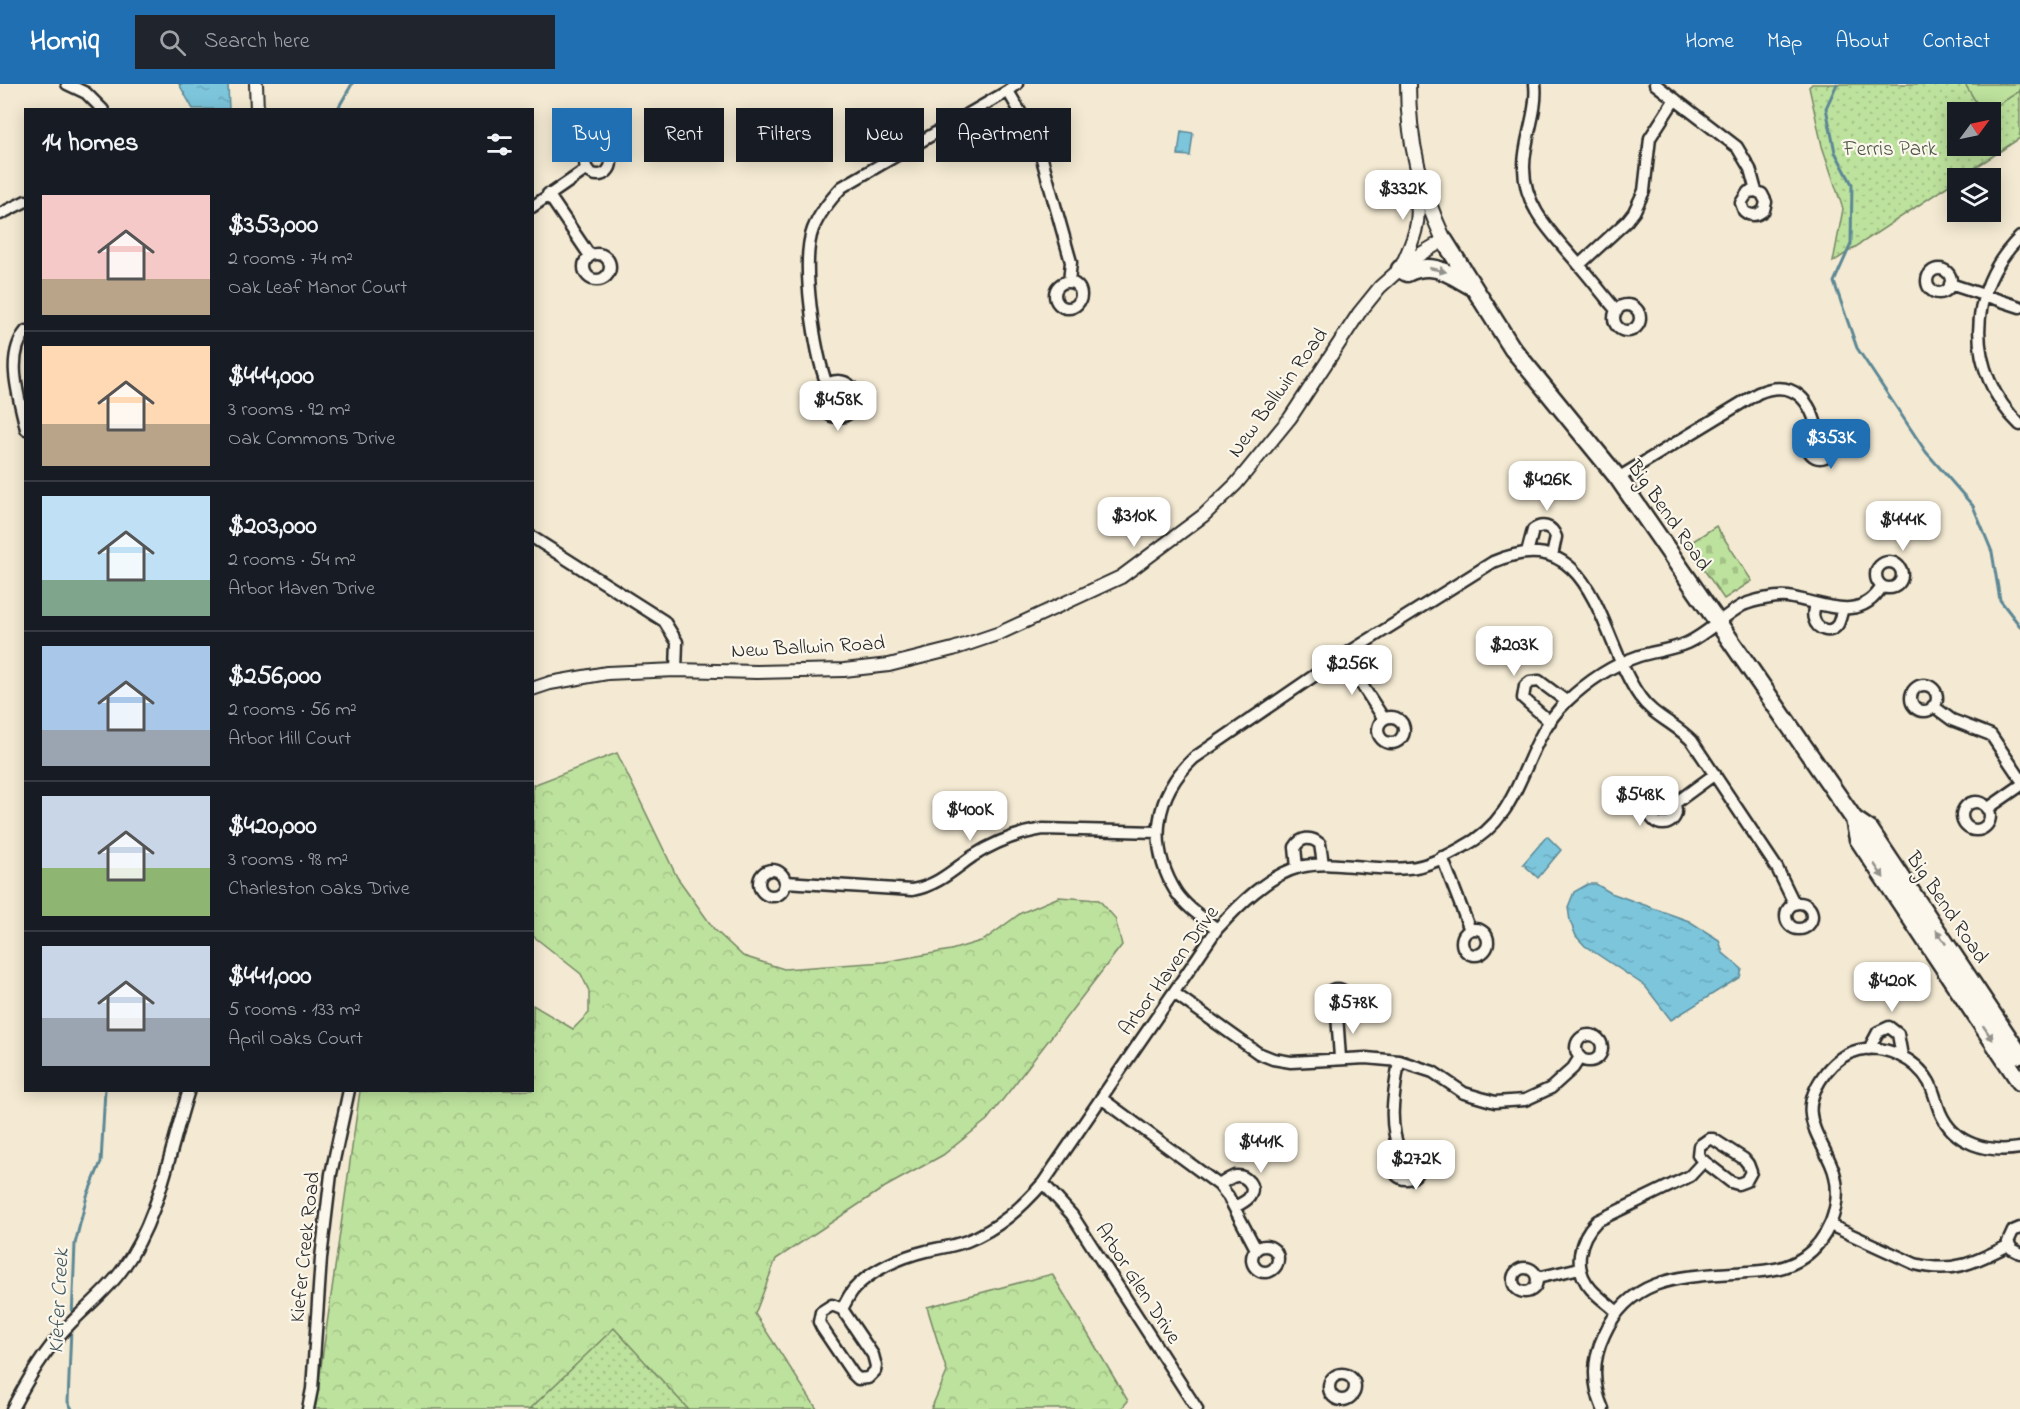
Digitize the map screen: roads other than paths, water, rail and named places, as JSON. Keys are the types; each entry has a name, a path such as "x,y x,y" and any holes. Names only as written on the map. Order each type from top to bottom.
{"main road":[{"path":"1408,84 1412,143 1423,188 1444,240"},
{"name":"Big Bend Road","path":"1444,240 1512,348 1618,478 1854,819 1870,830 2020,1055"},
{"path":"1400,269 1407,273 1416,268 1437,269 1448,272 1474,287"},
{"name":"Big Bend Road","path":"1854,819 1858,839 2020,1082"}],"street":[{"path":"67,84 86,93 101,108"},
{"path":"256,84 257,108"},
{"path":"1535,84 1534,105 1524,162 1526,186 1532,204 1543,224 1617,311"},
{"path":"1655,84 1737,147 1750,169 1756,191"},
{"path":"827,385 820,364 807,259 813,230 820,215 842,188 1013,87 1036,141 1071,262 1069,282"},
{"path":"1579,265 1628,221 1634,212 1644,191 1650,138 1675,99"},
{"path":"534,205 587,169"},
{"path":"1400,269 1416,231 1419,208 1416,197 1423,188"},
{"path":"549,194 590,256"},
{"path":"0,214 24,202"},
{"path":"2020,237 2006,252 1992,274 1984,296 1979,321 1980,355 1984,370 2010,415 2020,424"},
{"name":"New Ballwin Road","path":"534,688 550,683 607,673 676,670 768,672 844,670 889,665 953,649 1000,633 1121,577 1204,514 1236,484 1290,418 1359,313 1380,287 1409,261 1444,240"},
{"path":"1950,284 2020,307"},
{"path":"24,333 15,358 15,371 24,418"},
{"path":"1618,478 1768,389 1795,392 1804,399 1812,409 1818,434"},
{"path":"1527,553 1530,534 1536,527 1545,526 1551,529 1556,537 1552,556"},
{"path":"534,538 664,621 676,642 676,670"},
{"path":"1217,929 1190,908 1176,892 1160,851 1157,832 1160,813 1182,769 1194,758 1343,657 1493,562 1504,557 1527,553 1552,556 1564,562 1589,589 1622,663 1641,698 1649,707 1683,730 1699,749 1777,868 1794,903"},
{"path":"1815,604 1814,620 1820,628 1830,630 1837,625 1843,609 1866,604 1874,598 1882,586"},
{"name":"Arbor Haven Drive","path":"842,1309 852,1291 863,1280 909,1256 966,1242 1004,1221 1024,1205 1043,1183 1217,929 1252,894 1297,868 1323,864 1345,864 1389,869 1411,868 1442,858 1483,836 1496,822 1512,801 1528,762 1550,722 1566,701 1598,677 1638,656 1687,643 1744,605 1772,597 1786,597 1843,609"},
{"path":"1343,657 1384,719"},
{"path":"1550,722 1523,698 1525,686 1530,682 1539,681 1566,701"},
{"path":"1934,706 1952,720 1991,735 2020,778"},
{"path":"1674,804 1715,774"},
{"path":"1987,808 2020,786"},
{"path":"785,882 912,890 937,882 992,844 1027,831 1043,829 1157,832"},
{"path":"1297,868 1295,847 1306,838 1312,838 1320,844 1323,864"},
{"path":"1442,858 1470,930"},
{"path":"1174,993 1258,1053 1273,1059 1291,1062 1340,1058 1399,1061 1430,1071 1464,1093 1480,1099 1502,1102 1525,1100 1551,1088 1573,1068 1580,1057"},
{"path":"1337,1014 1340,1058"},
{"path":"1869,1049 1878,1032 1889,1027 1898,1034 1902,1056"},
{"path":"1603,1409 1594,1381 1594,1365 1599,1346 1616,1311 1631,1297 1647,1287 1668,1280 1776,1270 1800,1260 1823,1238 1835,1211 1837,1195 1831,1165 1812,1125 1810,1110 1820,1080 1833,1063 1851,1053 1869,1049 1882,1049 1902,1056 1920,1069 1929,1082 1940,1113 1959,1137 1983,1148 1995,1150 2020,1148"},
{"path":"1399,1061 1391,1114 1395,1140 1401,1155"},
{"path":"12,1409 33,1370 57,1339 122,1270 149,1222 188,1092"},
{"name":"Kiefer Creek Road","path":"309,1409 321,1258 330,1185 349,1092"},
{"path":"1101,1098 1219,1185 1235,1207 1256,1249"},
{"path":"1713,1139 1748,1164 1750,1177 1738,1184 1731,1182 1704,1161 1698,1155 1699,1146 1704,1141 1713,1139"},
{"path":"1616,1311 1589,1288 1580,1268 1579,1254 1589,1229 1597,1221 1690,1176 1704,1161"},
{"path":"1219,1185 1239,1176 1250,1184 1252,1193 1250,1197 1235,1207"},
{"name":"Arbor Glen Drive","path":"1043,1183 1072,1215 1197,1409"},
{"path":"1830,1225 1915,1264 1927,1267 1957,1267 1973,1263 2009,1245"},
{"path":"2009,1245 2010,1234 2020,1228"},
{"path":"2009,1245 2020,1253"},
{"path":"1537,1278 1580,1268"},
{"path":"837,1305 842,1309 873,1355 876,1366 868,1378 858,1379 853,1374 819,1322 821,1312 825,1308 837,1305"}],"water":[{"path":"179,84 228,84 229,108 192,108"},
{"path":"1181,131 1193,133 1190,156 1178,155"},
{"path":"1547,836 1561,850 1538,878 1523,864"},
{"path":"1588,884 1596,884 1611,893 1689,921 1719,940 1723,953 1742,969 1740,977 1671,1020 1645,986 1585,946 1576,936 1568,907 1574,892"}],"waterway":[{"name":"Kiefer Creek","path":"338,108 352,84"},
{"path":"1837,84 1826,108 1835,152 1852,184 1851,244 1834,282 1857,348 1926,452 1973,506 1992,552 2000,600 2020,626"},
{"name":"Kiefer Creek","path":"72,1318 75,1244 87,1196 101,1162 105,1092"},
{"name":"Kiefer Creek","path":"71,1328 68,1402 72,1409"}],"park label":[{"name":"Ferris Park","path":"1890,148"}]}
